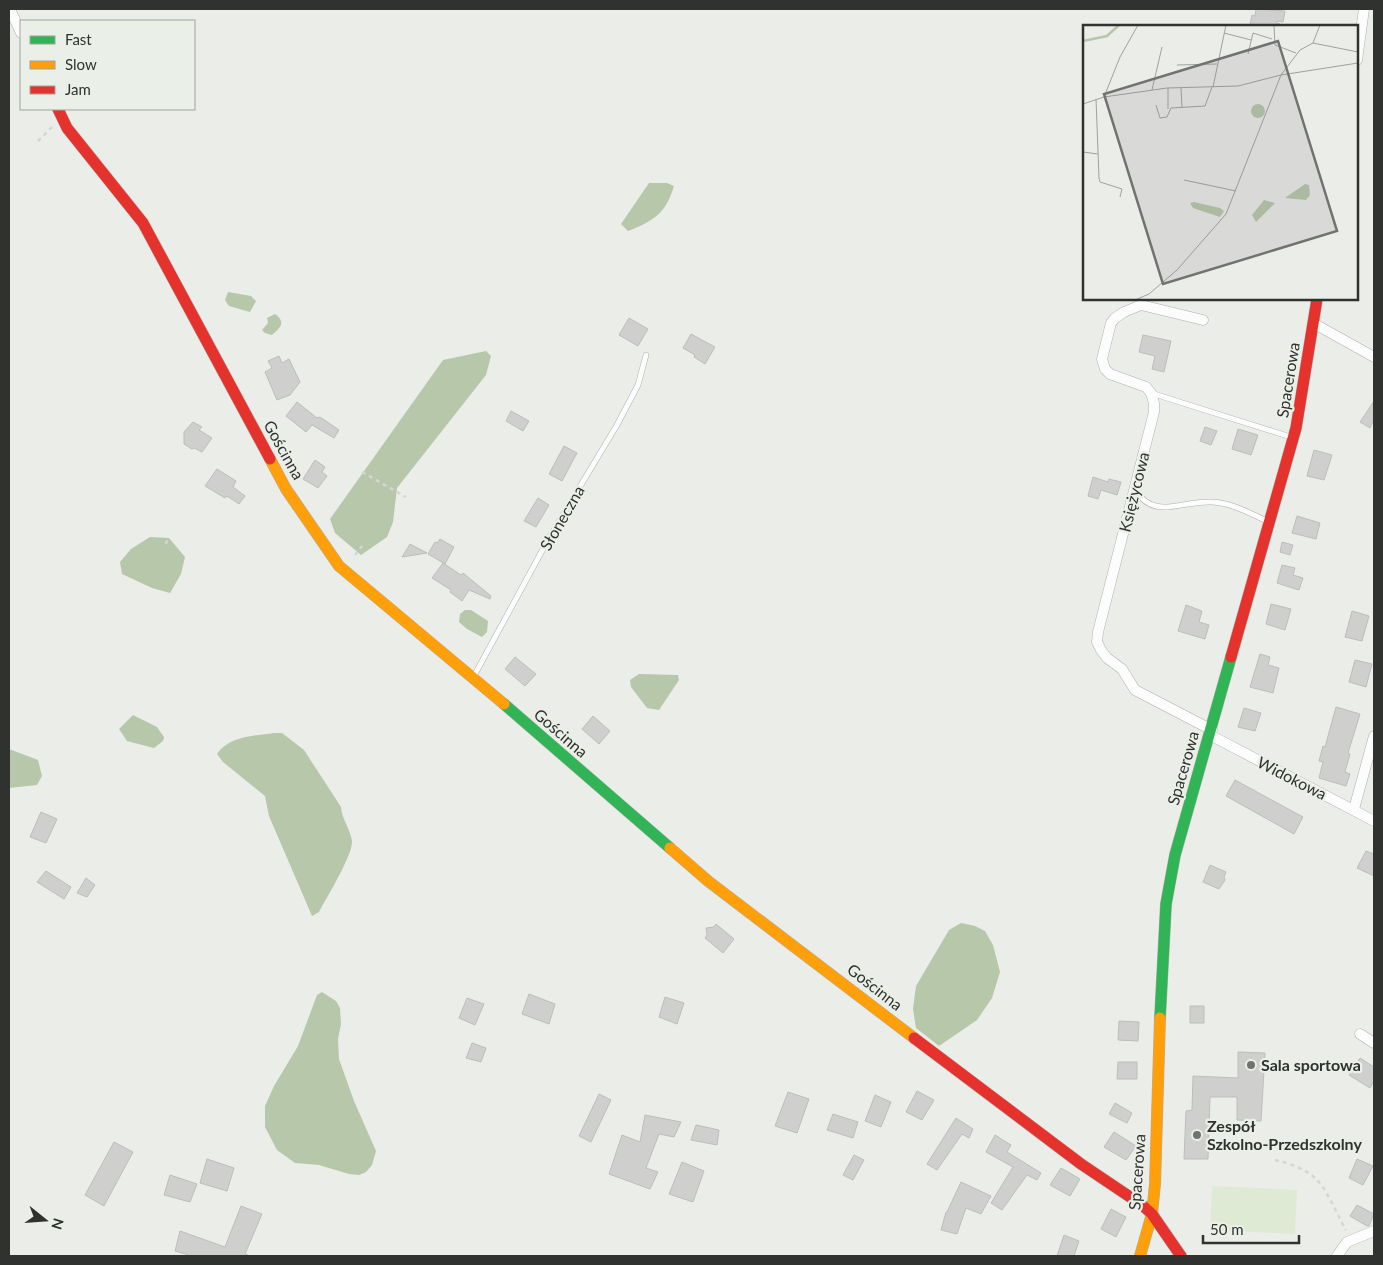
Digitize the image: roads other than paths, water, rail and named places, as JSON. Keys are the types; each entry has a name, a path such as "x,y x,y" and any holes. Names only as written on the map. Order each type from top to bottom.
{"street":[{"path":"10,9 20,31"},
{"path":"1358,53 1364,9"},
{"name":"Gościnna","path":"60,113 67,128 143,223 286,489 339,566 473,678 708,881 977,1087 1152,1214 1181,1256"},
{"name":"Spacerowa","path":"1140,1256 1152,1214 1155,1184 1161,981 1166,904 1175,855 1294,438 1317,300"},
{"path":"1151,393 1146,387 1110,374 1105,369 1102,359 1111,323 1124,312 1140,305 1203,320"},
{"path":"1313,324 1374,357"},
{"name":"Księżycowa","path":"1151,393 1154,412 1098,632 1098,642 1106,658 1122,670 1135,690 1211,733"},
{"name":"Widokowa","path":"1211,733 1374,820"},
{"path":"1354,809 1374,736"},
{"path":"1360,1034 1374,1043"},
{"path":"1337,1256 1347,1242 1374,1232"}],"lane":[{"name":"Słoneczna","path":"473,678 549,538 617,425 638,385 646,355"},
{"path":"1151,393 1294,438"},
{"path":"1134,490 1149,505 1158,508 1211,502 1225,503 1269,522"}],"place":[{"name":"Sala sportowa","path":"1251,1065"},
{"name":"Zespół Szkolno-Przedszkolny","path":"1197,1135"}]}
